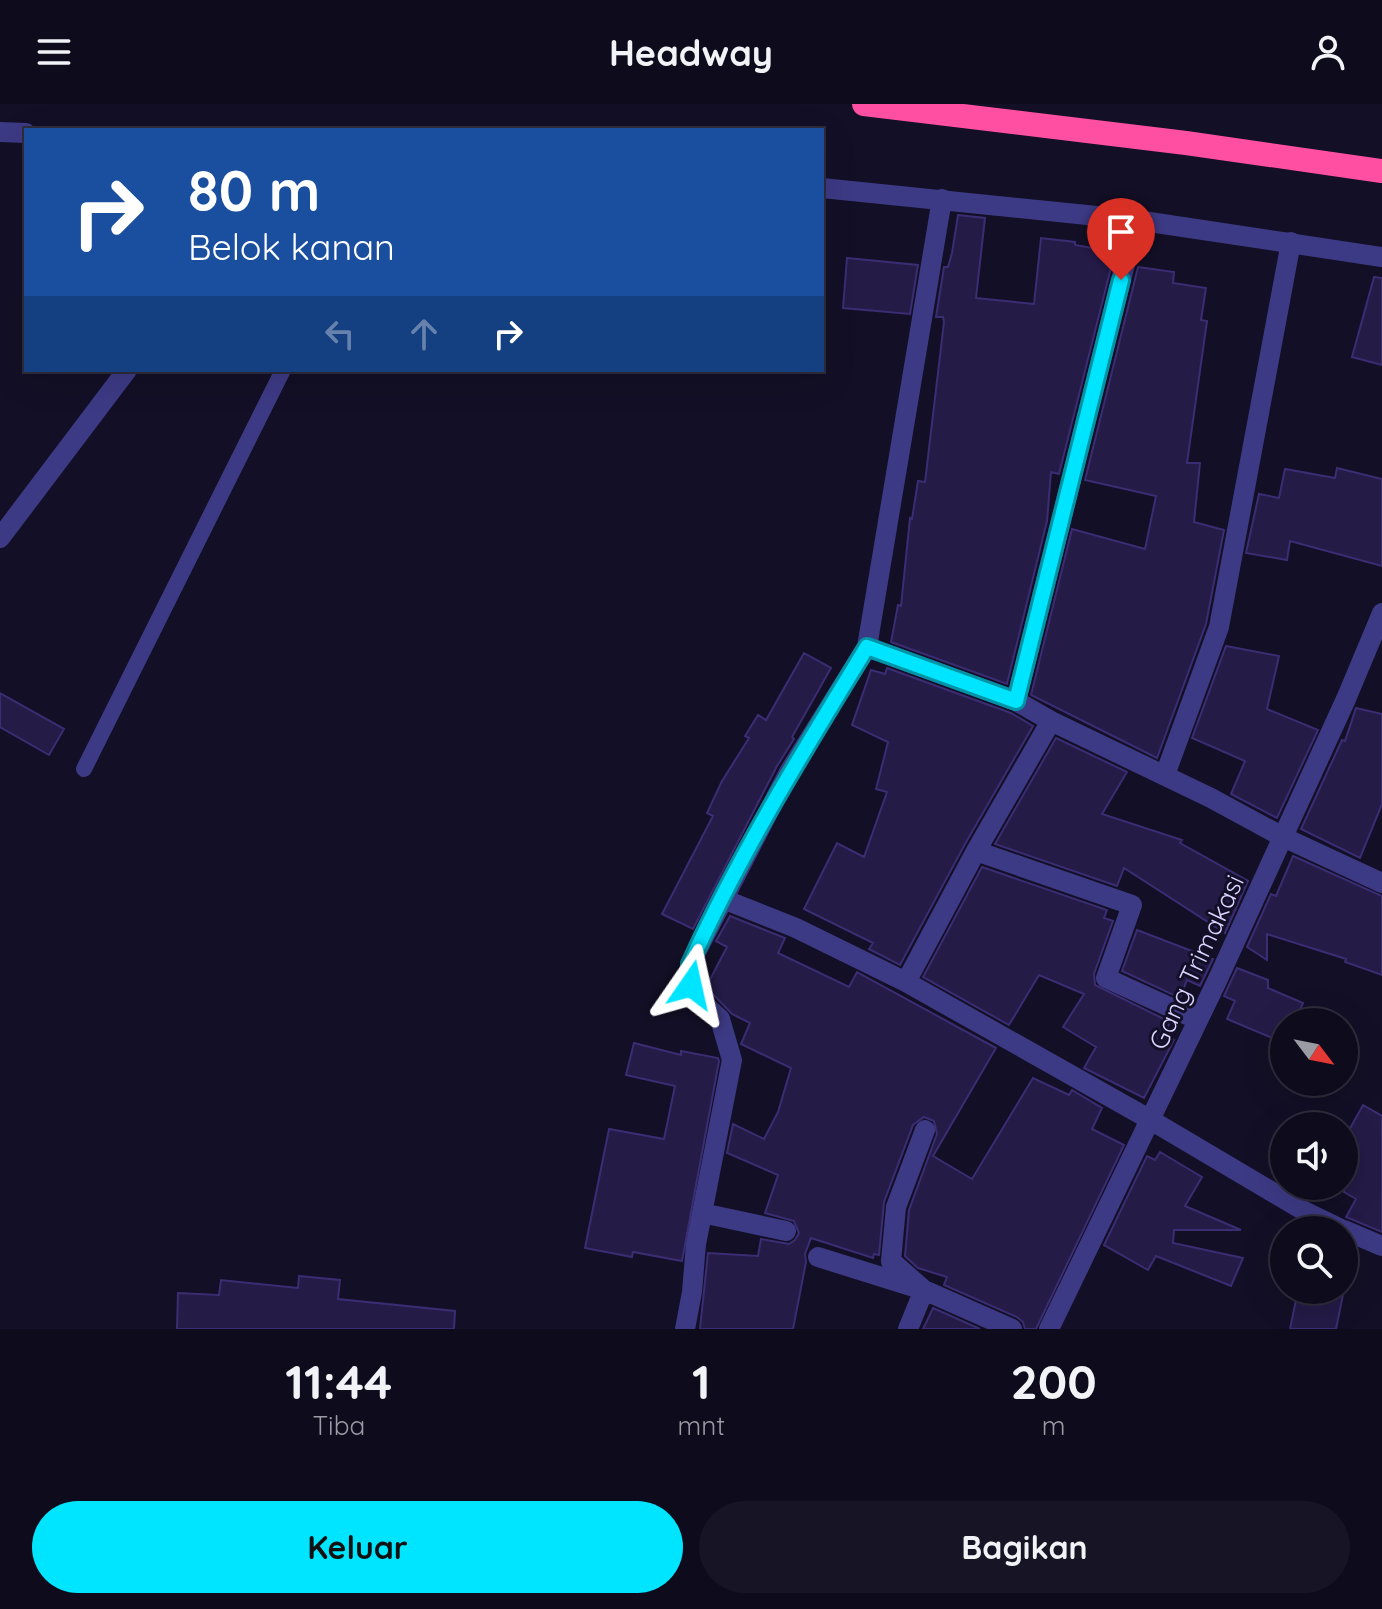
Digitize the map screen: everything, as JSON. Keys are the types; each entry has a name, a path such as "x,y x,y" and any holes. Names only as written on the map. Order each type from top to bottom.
{"highway":[{"path":"864,104 1186,143 1382,171"}],"street":[{"path":"0,132 24,133"},
{"path":"824,188 1136,220 1382,257"},
{"path":"685,1329 702,1213 732,1060 720,1019 697,998 691,985 690,964 789,772 867,647 942,199"},
{"path":"1016,701 1136,220"},
{"path":"1165,775 1219,627 1291,242"},
{"path":"0,538 125,372"},
{"name":"Gang Trimakasi","path":"1049,1329 1198,1020 1382,613"},
{"path":"867,647 1016,701 1283,837 1382,883"},
{"path":"906,982 976,851 1051,721"},
{"path":"976,851 1132,905 1106,978 1198,1020"},
{"path":"723,899 796,928 906,982 1314,1216"},
{"path":"924,1290 891,1261 896,1207 925,1130"},
{"path":"702,1213 786,1231"},
{"path":"1358,1236 1382,1246"},
{"path":"818,1257 924,1290 1012,1329"},
{"path":"908,1329 924,1290"}],"lane":[{"path":"84,769 282,372"}],"building":[{"path":"958,215 985,218 976,298 1034,304 1041,238 1115,252 1059,474 1051,472 1047,521 1007,684 891,642 898,605 901,606 910,518 918,481 925,482 944,322 943,317 936,317 944,267 948,267 952,253"},
{"path":"847,258 918,265 910,314 843,308"},
{"path":"1138,267 1174,272 1173,283 1206,288 1201,320 1207,321 1187,463 1200,463 1194,522 1224,530 1206,624 1157,758 1031,695 1072,529 1145,549 1156,496 1085,480"},
{"path":"1374,277 1382,278 1382,365 1352,357"},
{"path":"1337,468 1382,479 1382,566 1290,541 1287,560 1246,553 1259,494 1279,498 1285,469 1335,478"},
{"path":"1226,646 1279,656 1267,709 1318,730 1277,818 1231,794 1245,761 1192,738"},
{"path":"804,653 831,668 693,929 662,914 713,816 707,813 722,781 749,738 745,736 758,715 766,720"},
{"path":"887,668 1011,713 1033,726 900,965 869,949 873,943 804,909 837,843 864,857 887,792 876,789 888,742 852,725 871,670 885,674"},
{"path":"0,693 64,729 49,755 0,727"},
{"path":"1356,708 1382,714 1382,804 1360,858 1301,829 1342,740 1345,741"},
{"path":"1056,738 1127,772 1102,814 1182,840 1180,843 1248,881 1225,933 1124,868 1117,886 995,844"},
{"path":"1293,856 1382,896 1382,975 1345,962 1346,959 1267,934 1267,960 1247,947 1271,894 1276,896"},
{"path":"982,867 1107,910 1104,918 1113,921 1094,974 1095,985 1170,1022 1164,1035 1174,1040 1144,1098 1084,1068 1096,1047 1063,1027 1084,994 1039,975 1009,1025 923,977"},
{"path":"730,916 785,938 778,953 849,987 857,972 996,1048 933,1156 972,1179 1033,1078 1069,1095 1072,1090 1102,1108 1092,1129 1124,1145 1036,1329 1025,1329 1017,1317 944,1285 947,1277 918,1268 905,1256 909,1210 937,1134 934,1121 924,1117 913,1125 884,1202 879,1255 874,1254 873,1258 811,1238 805,1254 793,1329 700,1329 708,1253 758,1256 761,1239 789,1244 799,1233 794,1221 765,1213 778,1175 727,1153 733,1124 764,1139 778,1112 791,1068 741,1044 750,1023 732,1014 706,987 727,947 716,941"},
{"path":"1137,930 1213,959 1200,986 1187,980 1180,998 1122,971"},
{"path":"1237,968 1268,980 1268,988 1303,1003 1301,1008 1270,1008 1270,1037 1227,1019 1235,1001 1224,996"},
{"path":"634,1043 681,1055 681,1051 718,1058 719,1061 682,1261 633,1252 632,1257 585,1248 609,1129 664,1139 675,1086 626,1075"},
{"path":"1363,1105 1382,1116 1382,1232 1358,1222 1358,1216 1347,1216 1358,1200 1358,1114"},
{"path":"1160,1152 1202,1177 1185,1206 1241,1230 1174,1230 1173,1243 1243,1258 1231,1286 1156,1256 1148,1270 1104,1245 1147,1156 1155,1160"},
{"path":"299,1276 340,1280 338,1299 455,1311 454,1329 177,1329 178,1293 219,1295 221,1280 298,1288"},
{"path":"1295,1304 1341,1304 1336,1329 1290,1329"},
{"path":"933,1308 980,1329 923,1329"}],"route":[{"path":"691,985 690,964 751,843 789,772 867,647 1016,701 1121,280"}]}
